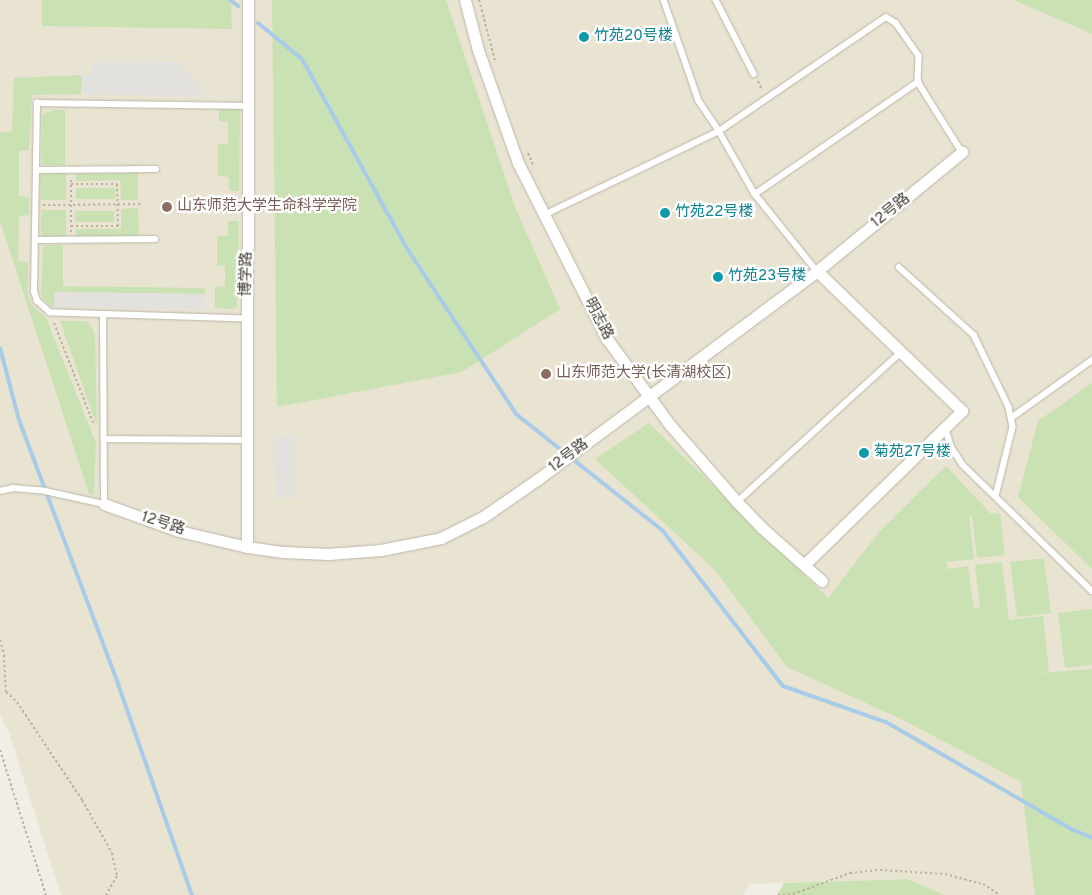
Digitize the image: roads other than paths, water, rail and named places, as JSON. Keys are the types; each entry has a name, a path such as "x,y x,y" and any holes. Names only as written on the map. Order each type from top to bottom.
{"street":[{"name":"博学路","path":"247,548 248,0"},
{"name":"明志路","path":"466,0 478,50 518,163 608,339 670,425 737,502 762,528 822,581"},
{"name":"12号路","path":"104,504 179,530 247,548 328,554 381,550 441,538 483,517 580,447 817,271 962,152"},
{"path":"804,565 962,411 817,271"}],"lane":[{"path":"664,0 699,101 719,131 755,194 817,271"},
{"path":"716,0 754,74"},
{"path":"544,215 719,131 886,17 896,23 919,56 918,82 962,152"},
{"path":"755,194 918,82"},
{"path":"246,319 50,314 37,301 34,292 37,103 248,106"},
{"path":"36,170 156,169"},
{"path":"35,240 155,239"},
{"path":"899,267 974,335 1009,407 1013,427 996,496"},
{"path":"0,491 13,488 45,491 104,504 103,315"},
{"path":"737,502 901,352"},
{"path":"1011,418 1092,360"},
{"path":"945,427 952,448 963,465 1092,591"},
{"path":"104,439 247,440"}],"waterway":[{"path":"230,0 238,6"},
{"path":"258,23 302,59 408,250 516,414 663,531 783,686 886,722 1071,829 1092,838"},
{"path":"0,348 19,420 118,684 192,895"}],"place":[{"name":"竹苑20号楼","path":"584,37"},
{"name":"山东师范大学生命科学学院","path":"167,207"},
{"name":"竹苑22号楼","path":"665,213"},
{"name":"竹苑23号楼","path":"718,277"},
{"name":"山东师范大学(长清湖校区)","path":"546,374"},
{"name":"菊苑27号楼","path":"864,453"}]}
